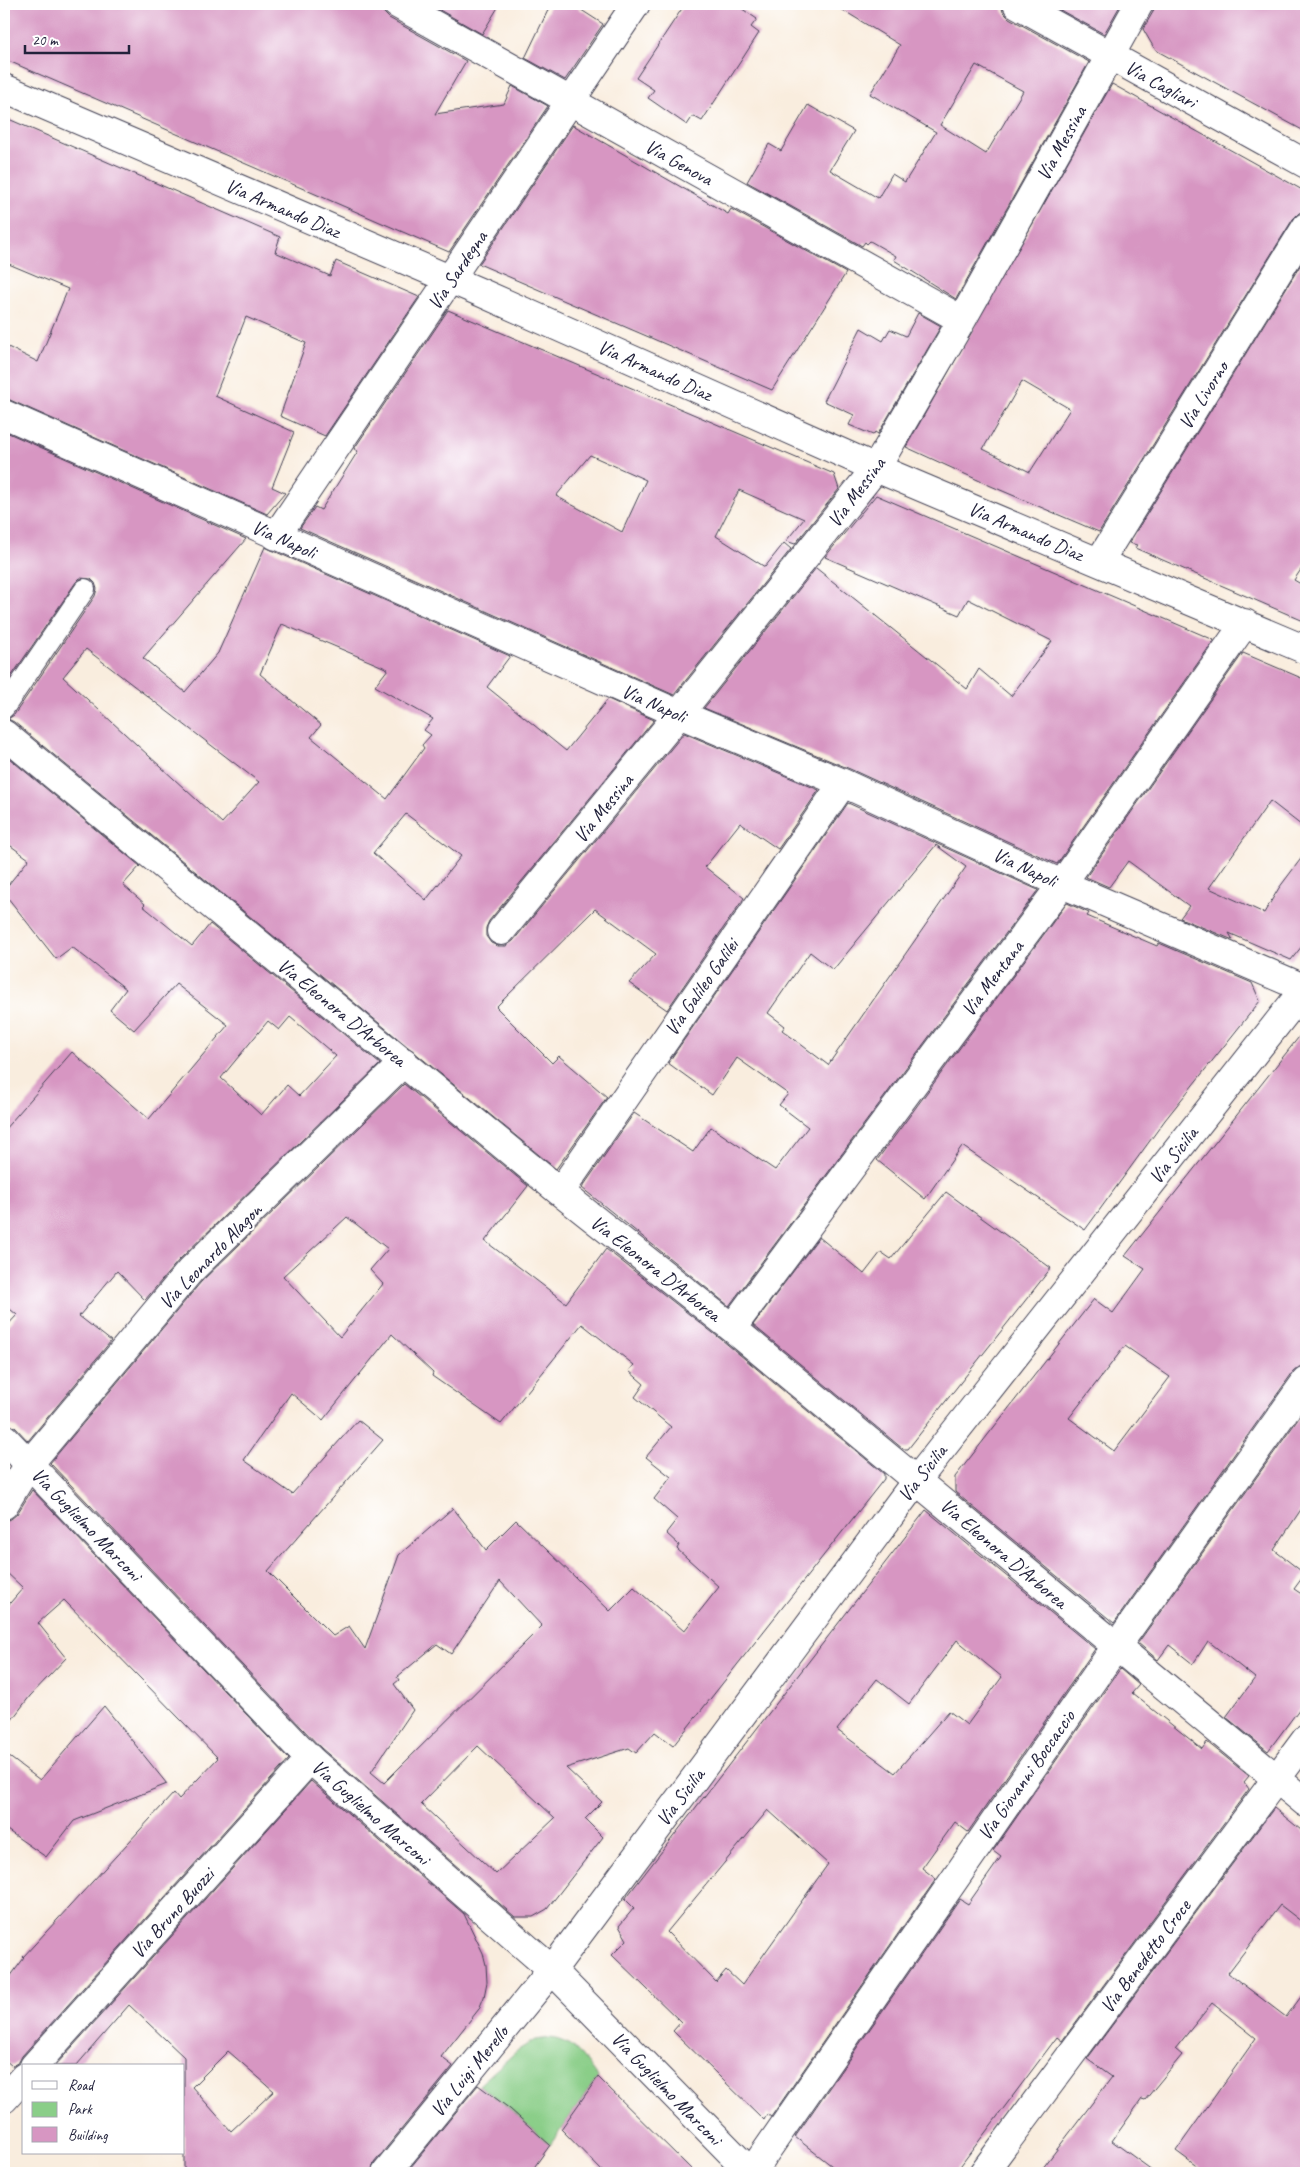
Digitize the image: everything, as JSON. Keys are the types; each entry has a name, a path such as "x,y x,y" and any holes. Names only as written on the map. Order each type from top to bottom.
{"street":[{"name":"Via Genova","path":"397,4 962,320"},
{"name":"Via Sardegna","path":"276,536 636,4"},
{"name":"Via Cagliari","path":"1017,4 1306,164"},
{"name":"Via Messina","path":"502,931 680,714 876,468 962,320 1139,4"},
{"name":"Via Armando Diaz","path":"4,88 450,280 876,468 1306,650"},
{"name":"Via Livorno","path":"1099,562 1306,227"},
{"name":"Via Napoli","path":"4,414 680,714 843,783 1062,884 1306,988"},
{"name":"Via Mentana","path":"732,1328 1062,884 1245,623"},
{"name":"Via Eleonora D'Arborea","path":"4,734 560,1192 732,1328 1306,1803"},
{"name":"Via Galileo Galilei","path":"560,1192 843,783"},
{"name":"Via Sicilia","path":"552,1970 916,1480 1306,988"},
{"name":"Via Leonardo Alagon","path":"4,1505 29,1464 190,1272 404,1062"},
{"name":"Via Giovanni Boccaccio","path":"751,2173 1116,1646 1306,1381"},
{"name":"Via Guglielmo Marconi","path":"4,1438 310,1759 552,1970 751,2173"},
{"name":"Via Benedetto Croce","path":"983,2173 1306,1739"},
{"name":"Via Bruno Buozzi","path":"36,2064 310,1759"},
{"name":"Via Luigi Merello","path":"386,2173 552,1970"},
{"path":"4,2099 22,2079"}],"lane":[{"path":"4,708 85,589"}],"green space":[{"path":"551,2038 560,2040 579,2052 598,2077 550,2145 510,2109 479,2085 518,2050 535,2040"}],"building":[{"path":"4,4 381,4 383,12 389,18 466,61 435,114 504,104 512,86 548,106 449,252 4,59"},
{"path":"429,4 500,4 482,34"},
{"path":"551,4 572,4 603,24 565,80 525,58"},
{"path":"685,4 735,4 757,19 751,27 759,33 702,121 693,116 687,125 648,98 654,90 636,78"},
{"path":"833,4 1001,4 1003,12 1009,18 1089,62 956,299 894,260 896,256 870,241 867,244 865,242 862,246 747,182 769,144 781,151 808,105 854,131 830,170 878,198 892,174 905,182 936,132 870,94 900,45","holes":["976,65 1023,91 986,154 940,125"]},
{"path":"1049,4 1121,4 1104,34"},
{"path":"1155,4 1306,4 1306,132 1154,48 1143,29 1153,12"},
{"path":"1112,84 1306,192 1306,211 1299,213 1293,219 1099,532 906,447","holes":["1022,381 1070,409 1030,472 983,449"]},
{"path":"4,117 280,237 275,252 330,276 336,261 419,297 325,436 280,416 306,343 246,317 215,396 294,432 272,487 285,493 267,514 4,399 4,345 38,362 68,289 4,262"},
{"path":"573,125 728,214 731,209 846,273 772,390 479,264"},
{"path":"1306,256 1306,562 1294,580 1306,587 1306,622 1135,548 1137,545 1129,543"},
{"path":"448,310 834,474 839,489 795,544 786,541 804,519 739,490 716,536 765,567 784,543 791,549 674,695 300,528 315,507 321,510 358,451 354,449","holes":["590,455 646,480 622,532 556,496"]},
{"path":"918,313 941,326 878,434 875,432 873,435 849,425 854,415 824,401 861,328 883,341 890,329 906,336"},
{"path":"4,431 246,539 143,658 185,692 218,653 265,547 510,656 487,687 566,751 608,699 654,720 489,921 486,928 486,936 491,943 498,946 506,946 513,941 684,733 819,790 778,849 740,823 705,867 744,898 667,1010 629,983 656,954 595,909 496,1007 552,1063 559,1056 607,1097 556,1169 8,719 14,715 95,596 97,589 91,579 80,578 76,582 4,687","holes":["282,624 388,669 375,686 433,719 424,730 431,735 422,745 424,748 387,799 311,737 321,725 260,674","86,649 259,782 222,823 63,677","406,814 461,856 426,900 373,853"]},
{"path":"876,495 1214,640 1057,864 850,769 704,708 816,568 967,689 979,669 1011,696 1052,641 968,599 959,615 825,557"},
{"path":"1243,653 1306,680 1306,829 1270,801 1209,888 1264,913 1279,888 1306,852 1306,941 1291,960 1229,933 1233,940 1180,918 1189,906 1128,861 1109,887 1086,877"},
{"path":"4,754 140,866 123,885 145,904 143,906 192,946 210,924 380,1064 179,1260 145,1300 117,1271 79,1316 111,1341 28,1441 15,1427 4,1423 4,1329 17,1315 4,1304 4,1130 72,1052 149,1119 228,1025 176,984 134,1030 110,1010 126,989 72,947 56,959 4,893 4,890 29,859 4,841","holes":["290,1017 336,1056 299,1096 287,1085 261,1115 221,1078 268,1021 279,1030"]},
{"path":"848,803 1038,890 729,1306 582,1188 634,1113 693,1152 711,1127 775,1170 808,1127 779,1105 788,1094 737,1058 712,1095 668,1063","holes":["936,845 966,867 828,1065 782,1030 785,1026 768,1013 810,952 833,970"]},
{"path":"1067,903 1089,913 1087,916 1157,946 1159,943 1252,983 1260,1001 1165,1120 1085,1230 962,1146 925,1199 877,1160"},
{"path":"1306,1028 1306,1366 1299,1367 1293,1372 1114,1623 955,1492 955,1477 1094,1299 1113,1313 1145,1269 1125,1256","holes":["1125,1346 1170,1377 1114,1451 1069,1418"]},
{"path":"404,1084 528,1186 485,1241 566,1303 606,1249 722,1340 884,1474 884,1479 673,1746 655,1732 636,1753 629,1748 566,1768 602,1802 585,1819 603,1837 547,1909 533,1917 515,1917 321,1748 50,1463 201,1282","holes":["347,1217 388,1249 370,1270 383,1284 340,1337 283,1276","582,1324 634,1365 629,1371 644,1384 635,1397 671,1427 646,1457 671,1477 654,1499 677,1519 666,1533 679,1545 677,1549 719,1587 684,1631 634,1587 610,1611 516,1520 486,1550 453,1508 399,1555 365,1649 349,1626 333,1636 268,1571 383,1440 358,1420 292,1494 244,1460 291,1393 323,1420 392,1334 433,1373 432,1376 501,1424","500,1581 542,1626 384,1783 371,1772 413,1710 394,1684 399,1680 397,1677 437,1644 451,1654","478,1746 555,1818 496,1874 421,1804"]},
{"path":"946,1192 1051,1268 908,1449 903,1449 753,1325 819,1237 864,1274 881,1252 891,1259"},
{"path":"1306,1408 1306,1502 1274,1550 1305,1574 1294,1589 1306,1597 1306,1700 1268,1751 1226,1717 1255,1678 1208,1641 1193,1664 1169,1645 1158,1660 1138,1643"},
{"path":"32,1490 289,1759 22,2056 19,2062 12,2066 4,2059 4,1985 23,1957 174,1793 179,1799 218,1758 64,1600 38,1623 66,1658 30,1696 4,1730 4,1610 23,1588 4,1570 4,1521 11,1519 17,1514"},
{"path":"926,1510 1095,1649 968,1832 955,1822 922,1868 936,1879 771,2117 767,2114 764,2120 673,2031 681,2022 612,1955 627,1940 619,1926 634,1908 625,1899","holes":["957,1640 1002,1677 967,1725 949,1711 895,1773 837,1730 877,1679 909,1704","768,1810 828,1864 742,1985 726,1970 716,1982 667,1932"]},
{"path":"1120,1669 1139,1685 1132,1693 1202,1749 1207,1742 1249,1776 1244,1782 1249,1789 1062,2041 1057,2037 955,2173 841,2173 795,2137 960,1899 968,1904 1001,1857 993,1851"},
{"path":"104,1706 167,1784 74,1821 46,1857 4,1828 4,1753 40,1780"},
{"path":"311,1781 464,1914 483,1953 486,1965 487,1982 479,2009 441,2057 453,2066 374,2163 371,2173 184,2173 184,2057 129,2005 78,2064 57,2064","holes":["228,2051 274,2091 231,2131 192,2087"]},
{"path":"1274,1808 1306,1834 1306,1925 1280,1905 1228,1973 1286,2017 1306,1990 1306,2173 1206,2173 1176,2151 1256,2038 1212,2003 1175,2049 1182,2055 1145,2100 1142,2099 1112,2141 1156,2173 1039,2173 1112,2077 1087,2059"},
{"path":"598,2077 695,2173 604,2173 561,2129"},
{"path":"478,2085 510,2109 550,2145 530,2173 406,2173"}]}
